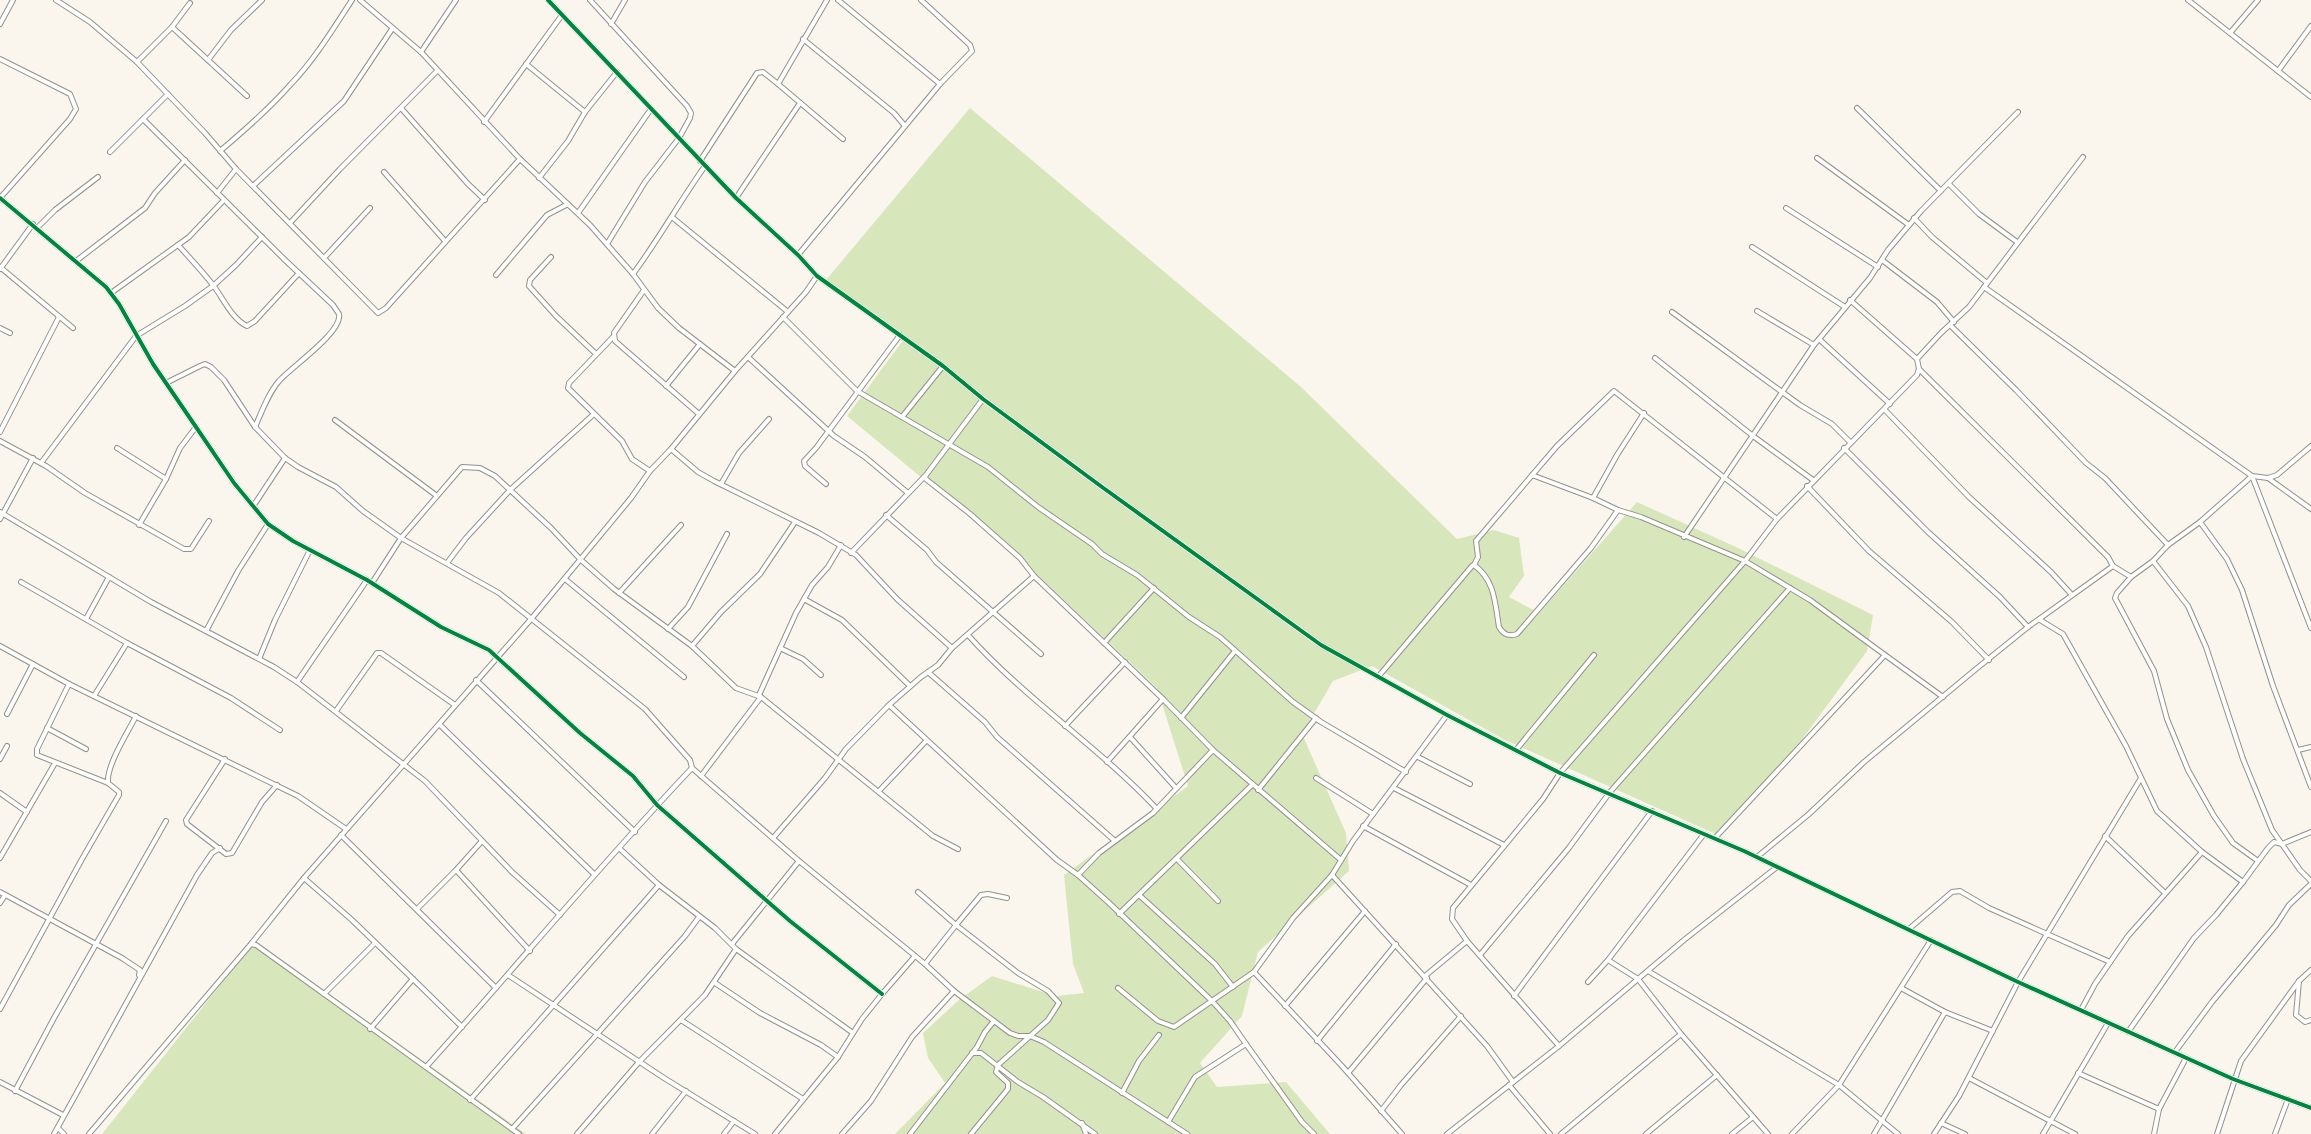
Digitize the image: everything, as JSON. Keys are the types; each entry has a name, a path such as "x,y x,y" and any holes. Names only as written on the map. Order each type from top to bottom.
{"street":[{"path":"0,24 13,0"},
{"path":"56,0 90,22 136,62 168,94 236,169 378,313 386,308 445,241 485,200 520,160"},
{"path":"208,60 231,30 262,0"},
{"path":"220,151 265,111 292,84 318,52 352,0"},
{"path":"360,0 392,29 421,52 520,160 578,213 633,274 658,308 700,344 735,371"},
{"path":"421,52 456,0"},
{"path":"548,0 736,198 798,255 817,276 943,366 983,399 1321,645 1447,715 1560,773 1610,792 1757,857 2018,982 2234,1080 2311,1108"},
{"path":"590,0 691,113 690,118 678,138 645,182 607,244"},
{"path":"611,24 625,0"},
{"path":"778,84 827,0"},
{"path":"838,0 940,84"},
{"path":"798,255 940,84 969,55 972,49 921,0"},
{"path":"2188,0 2311,97"},
{"path":"2230,33 2258,0"},
{"path":"136,62 172,27 190,3"},
{"path":"0,12 5,14"},
{"path":"484,122 562,15"},
{"path":"2278,70 2311,26"},
{"path":"172,27 247,96"},
{"path":"253,186 344,101 392,29"},
{"path":"803,39 894,113 905,126"},
{"path":"0,59 70,94 76,109 70,119 0,198 33,224 111,293 166,383 234,483 254,505 268,524 310,550 367,580 441,627 489,650 580,733 633,776 657,805 767,900 882,994"},
{"path":"526,64 585,112"},
{"path":"290,223 340,169 402,108 412,94 437,71"},
{"path":"539,178 563,147 585,112 617,72"},
{"path":"700,161 757,73 762,72 843,139"},
{"path":"110,152 168,94"},
{"path":"736,198 800,103"},
{"path":"402,108 468,184 485,200"},
{"path":"1857,108 1941,191"},
{"path":"578,213 651,109"},
{"path":"1684,536 1814,345 1878,267 1914,218 2018,112"},
{"path":"143,119 224,200 333,305 339,314 339,321 308,356 279,381 272,390 255,427"},
{"path":"1917,359 1969,307 2083,157"},
{"path":"1818,158 1909,225"},
{"path":"76,261 145,208 155,192 185,160"},
{"path":"633,274 673,218 691,186 705,166"},
{"path":"217,193 236,169"},
{"path":"384,172 445,241"},
{"path":"37,228 55,210 98,177"},
{"path":"1949,184 1979,214 2017,242"},
{"path":"111,293 178,245 224,200"},
{"path":"496,275 547,215 568,204"},
{"path":"324,258 370,208"},
{"path":"1786,208 1878,267"},
{"path":"673,218 788,312"},
{"path":"1914,218 1932,237 1986,285 2252,476 2268,478 2276,475 2311,446"},
{"path":"33,224 0,268 73,328"},
{"path":"41,463 136,336 185,306 213,286 236,266 262,237"},
{"path":"178,245 230,308 247,326 255,321 299,273"},
{"path":"1752,247 1845,307"},
{"path":"551,257 530,280 529,286 556,316 595,353"},
{"path":"1882,260 1937,302 1954,322"},
{"path":"89,1134 251,944 346,829 440,725 476,680 532,618 581,560 650,471 671,449 735,371 806,292 817,276"},
{"path":"644,290 617,327 613,337 595,353 569,383 568,388 622,441 632,459 650,471"},
{"path":"1559,1046 1467,941 1455,925 1451,913 1471,885 1543,799 1560,773 1745,561 1777,519 1844,448 1885,410 1917,376 1919,369 1917,359 1850,300"},
{"path":"1757,311 1814,345"},
{"path":"1672,312 1783,391 1800,405 1832,424 1850,442"},
{"path":"0,432 59,317"},
{"path":"783,317 857,391 988,467 1038,508 1092,544 1102,554 1154,588 1189,617 1220,637 1293,702 1316,718 1406,772"},
{"path":"1950,325 2016,390 2086,463 2106,478 2168,545"},
{"path":"0,328 10,333"},
{"path":"826,484 803,464 900,335"},
{"path":"613,337 619,346 699,414"},
{"path":"1819,339 1890,404"},
{"path":"666,386 700,344"},
{"path":"748,357 828,430 908,493"},
{"path":"1655,358 1753,436 1813,480"},
{"path":"166,383 205,364 211,367 224,380 255,427 285,458 298,467 336,487 363,511 401,538 494,590 532,618 645,709 690,760 692,768 799,861 925,964 954,991 994,1021 1018,1036 1030,1036 1044,1042 1187,1134"},
{"path":"902,417 943,366"},
{"path":"1919,369 2108,557 2113,566 2131,577"},
{"path":"1378,677 1431,612 1474,565 1478,557 1476,541 1565,438 1614,391 1777,519"},
{"path":"851,553 924,477 983,399"},
{"path":"1885,410 1969,498 2051,572 2072,595"},
{"path":"447,563 466,538 510,490 594,414"},
{"path":"1593,498 1617,455 1644,414"},
{"path":"721,484 739,453 769,419"},
{"path":"335,420 437,496"},
{"path":"139,525 166,479 180,448 196,427"},
{"path":"0,441 41,463 85,493 139,525 188,550 209,521"},
{"path":"117,448 166,479"},
{"path":"1844,448 1923,528 2000,597 2028,627"},
{"path":"671,449 698,472 841,545 882,581 897,599 952,648"},
{"path":"0,519 1,513 32,458"},
{"path":"254,505 285,458"},
{"path":"372,583 401,538 462,467 480,468 494,476 510,490 551,528 581,560 620,593 692,646 736,688 760,696 933,836 958,849"},
{"path":"1532,475 1593,498 1618,510 1641,517 1745,561 1810,600 1943,697"},
{"path":"2252,476 2200,522 2168,545 2153,561 2131,577 2115,598 2154,671 2167,719 2188,770 2214,816 2233,843 2258,861"},
{"path":"2252,476 2311,628"},
{"path":"924,477 1020,558 1034,576 1125,662 1213,750 1341,860"},
{"path":"2268,478 2311,509"},
{"path":"1808,486 1869,551 1952,622 1989,660"},
{"path":"1474,565 1487,577 1491,584 1499,627 1502,633 1512,636 1524,625 1591,548 1618,510"},
{"path":"1,513 109,577 259,659 297,682 425,781 512,872 560,916"},
{"path":"886,515 1041,654"},
{"path":"692,646 720,612 760,574 795,522"},
{"path":"2200,522 2227,559 2242,590 2273,686 2311,786"},
{"path":"206,631 238,571 268,524"},
{"path":"620,593 680,525"},
{"path":"668,629 688,607 727,534"},
{"path":"701,776 760,696 780,648 804,599 812,585 828,567 841,545"},
{"path":"259,659 275,620 310,550"},
{"path":"2153,561 2188,606 2206,647 2246,766 2272,830 2300,870 2311,881"},
{"path":"1757,857 1804,818 1864,762 2028,627 2040,620 2113,566"},
{"path":"773,838 825,778 838,759 889,705 910,686 938,665 952,648 968,635 992,611 1034,576"},
{"path":"86,619 109,577"},
{"path":"564,579 684,677"},
{"path":"297,682 367,580"},
{"path":"21,582 127,643 231,698 280,730"},
{"path":"1104,643 1154,588"},
{"path":"1480,956 1568,849 1610,792 1790,588"},
{"path":"804,599 842,620 910,686"},
{"path":"2040,620 2063,634 2126,746 2157,811 2202,852 2243,882"},
{"path":"968,635 997,667 1137,788 1157,809"},
{"path":"94,696 127,643"},
{"path":"0,646 69,684 277,785 307,801 346,829"},
{"path":"780,648 803,659 821,674"},
{"path":"1181,718 1235,651"},
{"path":"336,711 377,653 381,653 455,705"},
{"path":"1516,750 1594,654"},
{"path":"1715,838 1885,655"},
{"path":"1065,726 1125,662"},
{"path":"6,714 33,664"},
{"path":"928,672 985,722 997,737 1115,841"},
{"path":"476,680 634,832"},
{"path":"0,1009 82,859 119,795 119,792 108,783 41,758 36,752 69,684"},
{"path":"1107,762 1163,699"},
{"path":"889,705 926,741 1057,860 1078,875 1212,1001 1230,1020 1302,1122 1314,1134"},
{"path":"1118,988 1158,1021 1170,1027 1180,1024 1254,972 1284,930 1332,875 1364,826 1418,757 1447,715"},
{"path":"108,783 107,778 116,755 136,716"},
{"path":"1258,790 1316,718"},
{"path":"440,725 594,874"},
{"path":"47,728 86,749"},
{"path":"1130,736 1176,788"},
{"path":"879,791 926,741"},
{"path":"0,759 7,746"},
{"path":"2298,750 2311,747"},
{"path":"1078,875 1099,853 1157,809 1213,750"},
{"path":"1418,757 1470,784"},
{"path":"225,759 186,820 187,824 226,854 232,853 262,802 277,785"},
{"path":"0,858 55,763"},
{"path":"426,1068 530,951 594,874 620,849 657,805 692,768"},
{"path":"1316,778 1373,814"},
{"path":"1934,1134 1969,1078 2018,982 2141,778"},
{"path":"1119,914 1252,785"},
{"path":"1394,788 1504,845"},
{"path":"0,793 27,812"},
{"path":"1514,996 1652,811"},
{"path":"15,1091 54,1018 166,821"},
{"path":"1364,826 1471,885"},
{"path":"2128,1032 2194,938 2243,882 2274,842 2282,844 2311,832"},
{"path":"1588,982 1608,960 1704,834"},
{"path":"341,835 496,988"},
{"path":"2106,836 2165,893"},
{"path":"417,909 456,870 482,841"},
{"path":"54,1134 63,1115 196,875 212,853 220,848"},
{"path":"620,849 659,885 715,928 736,949 854,1033"},
{"path":"2081,1010 2110,962 2128,936 2202,852"},
{"path":"1177,858 1218,901"},
{"path":"732,944 799,861"},
{"path":"1447,1134 1559,1046 1638,979 1777,867"},
{"path":"456,870 530,951"},
{"path":"1332,875 1487,1046 1511,1083 1550,1134"},
{"path":"304,878 375,942 462,1028"},
{"path":"2175,1052 2212,1002 2276,925 2289,905 2311,884"},
{"path":"470,1100 659,885"},
{"path":"1909,929 1952,892 1960,891 1989,908 2110,962"},
{"path":"0,892 135,966 140,970 139,978"},
{"path":"918,892 956,925 1018,973 1040,985 1057,1000 1059,1004 1054,1013 998,1065 996,1072 1008,1083 1008,1089 971,1134"},
{"path":"925,964 981,895 988,894 1007,898"},
{"path":"0,904 5,895"},
{"path":"1139,895 1215,964 1233,987"},
{"path":"1285,1006 1365,910"},
{"path":"512,1129 685,936 699,917"},
{"path":"1792,1134 1839,1085 1931,940"},
{"path":"1348,1073 1426,977 1467,941"},
{"path":"324,994 375,942"},
{"path":"251,944 256,945 370,1029 519,1134"},
{"path":"1317,1041 1396,944"},
{"path":"577,1134 639,1062 714,984 736,949"},
{"path":"775,1134 838,1057 882,994 915,956"},
{"path":"1608,960 1638,979 1681,1034 1768,1134"},
{"path":"2217,1134 2241,1061 2299,981 2311,970"},
{"path":"1648,971 1839,1085 1880,1121 1898,1134"},
{"path":"1254,972 1348,1073 1402,1134"},
{"path":"508,975 639,1062 755,1134"},
{"path":"370,1029 413,979"},
{"path":"2299,981 2296,1015 2305,1022 2311,1020"},
{"path":"714,984 760,1013 821,1045 838,1057"},
{"path":"1901,988 1945,1012 1993,1031"},
{"path":"842,1134 871,1101 912,1037 954,991"},
{"path":"1874,1134 1880,1121 1945,1012"},
{"path":"1381,1111 1401,1085 1461,1016"},
{"path":"681,1020 803,1099"},
{"path":"910,1134 972,1053 994,1021"},
{"path":"2043,1134 2108,1023"},
{"path":"1561,1134 1681,1034"},
{"path":"1122,1092 1139,1061 1159,1035"},
{"path":"1168,1122 1194,1077 1246,1044"},
{"path":"972,1053 981,1053 1018,1082 1082,1122 1095,1134"},
{"path":"2154,1134 2159,1109 2186,1058"},
{"path":"2078,1073 2159,1109"},
{"path":"1646,1134 1717,1075"},
{"path":"1969,1078 2051,1119 2075,1134"},
{"path":"0,1082 63,1115"},
{"path":"652,1134 686,1091"},
{"path":"2276,1134 2288,1099"},
{"path":"1732,1134 1753,1117"},
{"path":"724,1134 734,1121"},
{"path":"1082,1122 1086,1134"},
{"path":"1941,1123 1965,1134"},
{"path":"58,1128 64,1134"},
{"path":"1796,1130 1801,1134"}],"green space":[{"path":"970,108 1301,387 1457,539 1494,530 1519,538 1524,576 1509,597 1539,613 1637,502 1736,547 1873,615 1867,651 1787,760 1720,836 1503,739 1372,666 1333,681 1302,734 1346,833 1349,871 1258,952 1242,1016 1200,1063 1217,1087 1286,1082 1330,1134 895,1134 945,1083 928,1058 923,1033 960,999 992,976 1056,996 1084,993 1073,964 1064,875 1188,786 1157,688 1026,564 847,416 904,339 826,280"},
{"path":"255,941 526,1134 102,1134"}],"cycle path":[{"path":"548,0 736,198 798,255 817,276 943,366 983,399 1102,487 1321,645 1447,715 1560,773 1744,851 2018,982 2233,1079 2311,1108"},
{"path":"0,198 106,287 119,304 153,364 234,483 268,524 293,541 367,580 441,627 489,650 580,733 633,776 657,805 790,921 882,994"}]}
